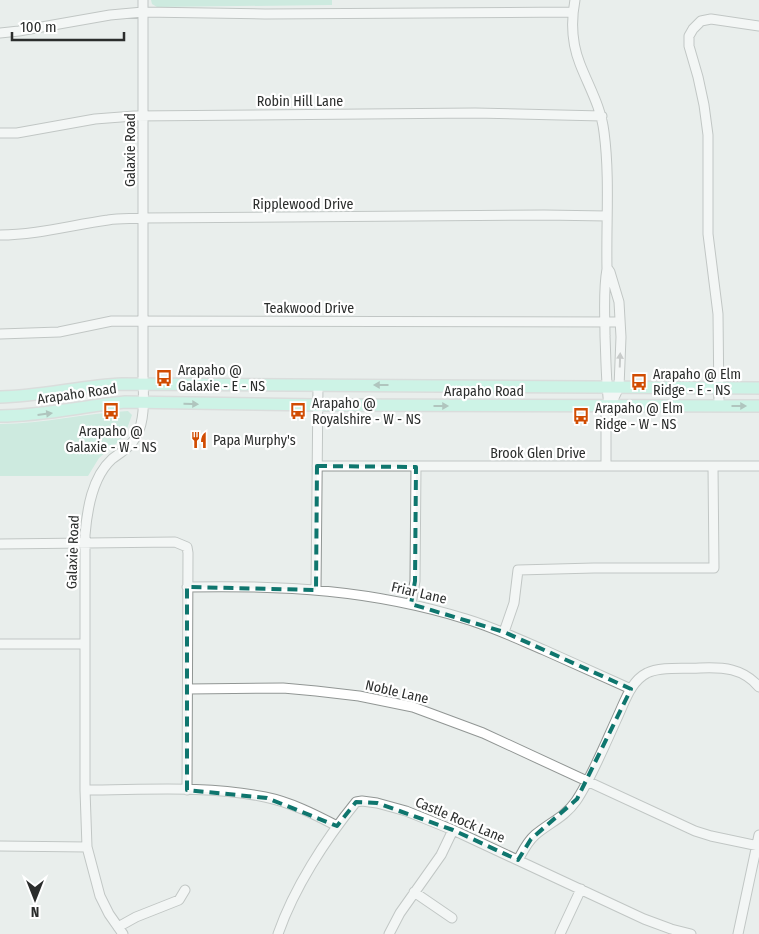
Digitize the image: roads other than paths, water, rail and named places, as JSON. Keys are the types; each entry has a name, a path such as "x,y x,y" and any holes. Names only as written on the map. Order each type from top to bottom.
{"main road":[{"name":"Arapaho Road","path":"0,397 34,396 91,386 143,384 759,388"},
{"name":"Arapaho Road","path":"0,416 34,415 94,405 142,403 759,406"}],"street":[{"name":"Galaxie Road","path":"121,931 100,896 87,847 84,644 85,544 87,516 96,485 106,466 126,450 136,437 141,422 143,384 143,0"},
{"path":"575,0 573,12 574,39 579,62 602,116 608,166 605,322 606,387 609,406"},
{"path":"0,32 19,31 110,15 143,12 264,14 573,12"},
{"path":"719,406 718,314 708,234 708,135 700,87 689,46 689,36 701,21 712,19 759,26"},
{"name":"Robin Hill Lane","path":"0,133 17,133 95,119 144,116 476,114 602,116"},
{"name":"Ripplewood Drive","path":"0,235 67,228 110,219 607,216"},
{"path":"606,466 606,415 619,387 620,322 619,302 610,272 607,269"},
{"name":"Teakwood Drive","path":"0,334 59,332 112,321 620,322"},
{"path":"316,590 318,385"},
{"name":"Brook Glen Drive","path":"317,466 759,466"},
{"path":"504,632 514,603 518,570 714,568 714,466"},
{"path":"411,604 415,580 416,467"},
{"path":"0,544 175,542 187,547 187,790"},
{"name":"Friar Lane","path":"188,587 267,587 316,590 365,595 411,604 467,619 504,632 631,690"},
{"path":"0,644 84,644"},
{"path":"518,860 531,839 570,808 587,780 631,690 647,673 656,670 734,669 751,678 759,687"},
{"name":"Noble Lane","path":"188,689 300,690 359,696 413,707 483,733 695,831 758,846"},
{"path":"85,790 224,791 267,798 314,814 336,826"},
{"name":"Castle Rock Lane","path":"278,934 302,883 336,826 356,802 362,801 406,811 453,830 644,919 691,934"},
{"path":"389,934 400,912 441,855 453,830"},
{"path":"738,934 759,835"},
{"path":"0,846 87,847"},
{"path":"121,931 136,917 179,900 185,890"},
{"path":"560,934 581,890"},
{"path":"414,892 452,918"}],"place":[{"name":"Arapaho @ Galaxie - E - NS","path":"164,378"},
{"name":"Arapaho @ Elm Ridge - E - NS","path":"639,382"},
{"name":"Arapaho @ Galaxie - W - NS","path":"111,411"},
{"name":"Arapaho @ Royalshire - W - NS","path":"298,411"},
{"name":"Arapaho @ Elm Ridge - W - NS","path":"581,416"},
{"name":"Papa Murphy's","path":"199,440"}]}
